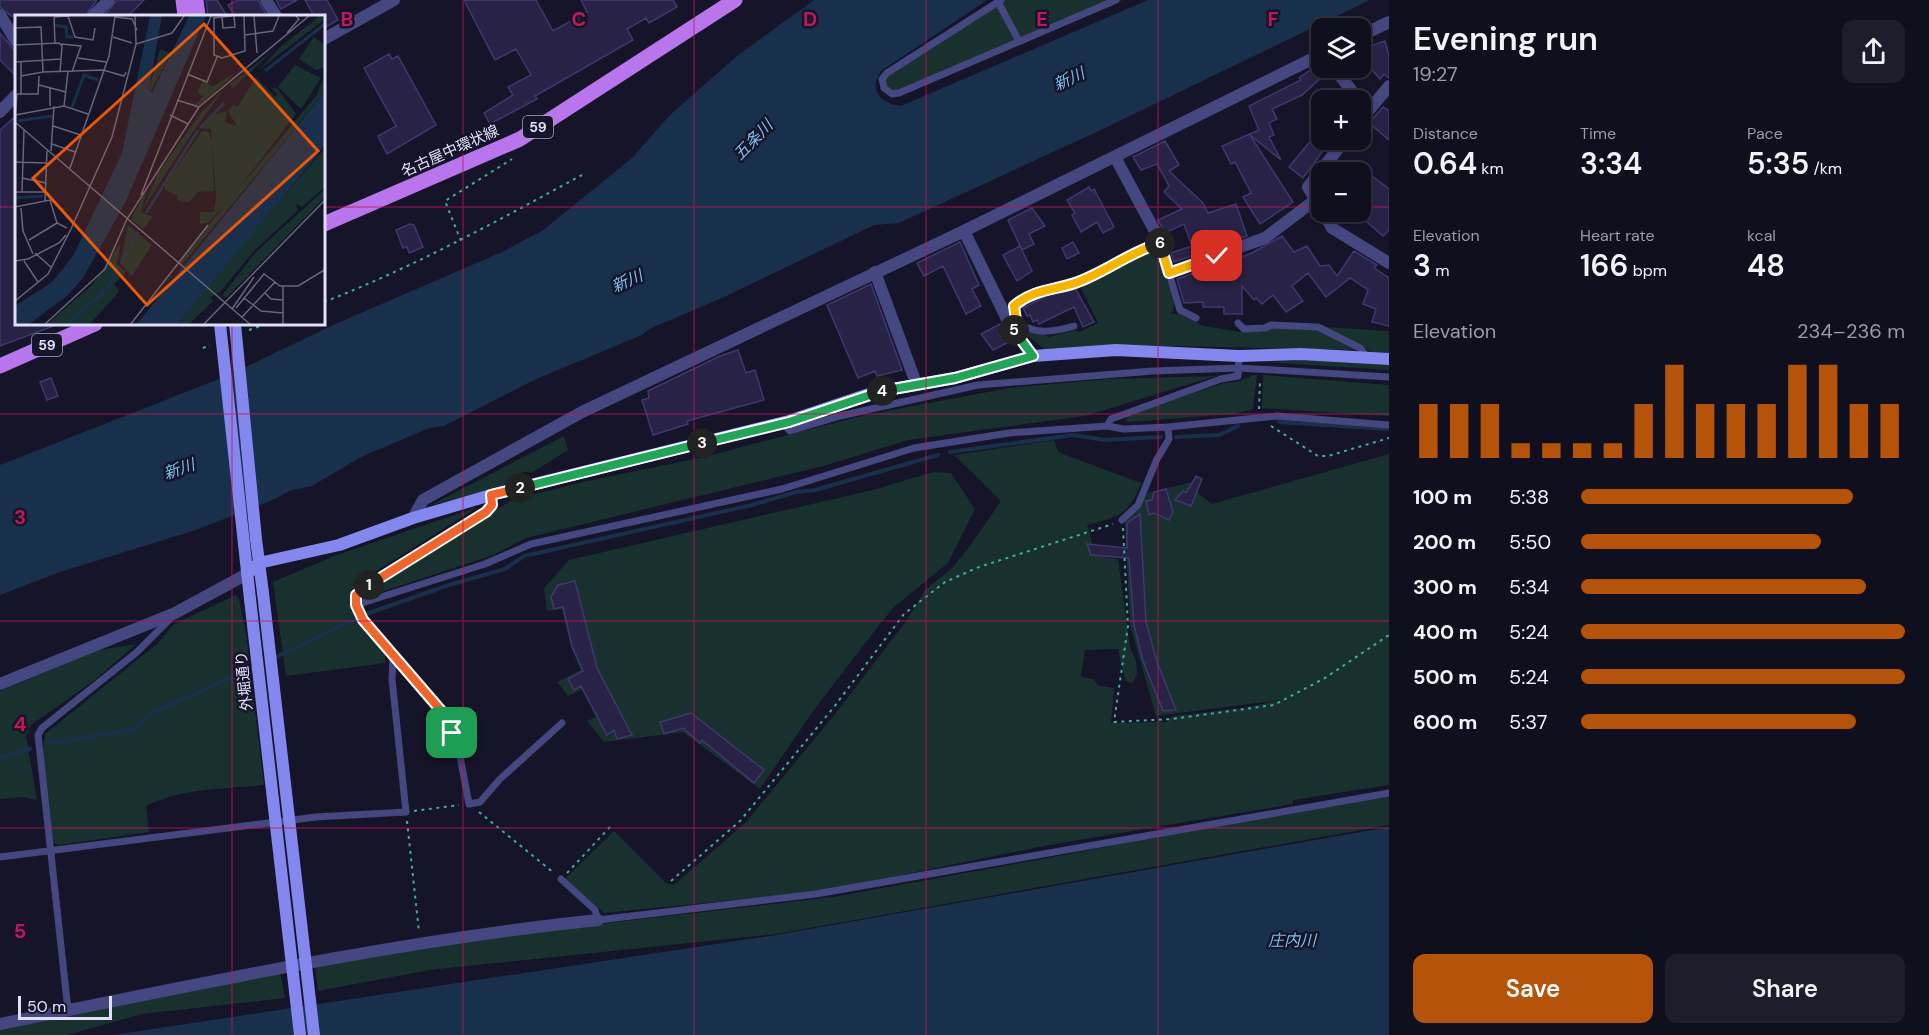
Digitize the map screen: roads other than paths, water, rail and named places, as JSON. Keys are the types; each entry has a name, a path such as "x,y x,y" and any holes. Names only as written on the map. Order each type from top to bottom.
{"main road":[{"path":"183,0 185,15"},
{"path":"196,0 198,15"},
{"name":"名古屋中環状線","path":"326,223 520,139 735,0"},
{"name":"59","path":"0,366 90,326"},
{"name":"外堀通り","path":"220,326 300,1035"},
{"name":"外堀通り","path":"235,326 256,539 314,1035"},
{"path":"247,574 259,563 339,545 413,518 491,495 782,423 874,392 955,378 1033,356 1116,350 1239,362 1300,354 1389,359"}],"street":[{"path":"94,15 110,0"},
{"path":"266,0 275,15"},
{"path":"326,38 392,0"},
{"path":"0,15 15,39"},
{"path":"1371,31 1389,22"},
{"path":"413,518 423,500 582,412 964,231 1311,59"},
{"path":"1371,101 1389,86"},
{"path":"0,112 15,96"},
{"path":"1327,162 1337,150"},
{"path":"1115,157 1160,243 1169,273 1265,238 1311,204"},
{"path":"1329,222 1332,228 1389,263"},
{"path":"964,231 995,298 1016,326 1033,356"},
{"path":"874,272 916,383"},
{"path":"0,684 176,613 247,574"},
{"path":"0,1024 420,942 598,920"}],"lane":[{"path":"1019,41 999,1 887,73 882,79 884,88 892,94 899,93 1116,0"},
{"path":"1074,326 1048,333 1016,326 1014,306 1019,301 1048,289 1074,283 1160,243"},
{"path":"1169,273 1180,310 1196,318"},
{"path":"1239,323 1244,328 1265,328 1271,325 1318,327 1360,348 1367,357"},
{"path":"1107,426 1111,419 1126,412 1238,376 1239,362"},
{"path":"782,423 790,431 840,416 978,385 1239,362 1260,369 1389,377"},
{"path":"356,605 485,564 531,544 782,489 914,448 1009,433 1107,426 1124,429 1168,427 1277,416 1389,425"},
{"path":"1122,520 1138,505 1157,459 1169,439 1168,427"},
{"path":"491,495 492,505 486,512 360,591 356,595 356,605 363,620 444,714 460,756 469,804 480,802 500,780 562,723"},
{"path":"68,1010 38,735 42,728 137,652 176,613"},
{"path":"0,857 316,817 406,812 392,679 393,657"},
{"path":"561,879 596,910 598,920 816,894 1389,793"}],"water":[{"path":"814,0 987,0 881,71 877,78 876,90 882,99 901,106 1148,0 1370,0 1333,18 1311,18 1311,29 1103,129 899,223 874,225 722,298 649,329 642,335 534,380 444,426 429,428 361,457 312,486 289,491 275,499 196,530 60,572 0,595 0,465 229,375 333,325 502,252 542,231 632,158 670,115 737,56"},
{"name":"庄内川","path":"1389,827 1389,1035 113,1035 776,935"}],"waterway":[{"path":"1279,422 1388,429"},
{"path":"1176,437 1219,435 1238,426"},
{"path":"950,452 1073,435 1105,440 1161,437"},
{"path":"366,614 449,585 505,569 524,556 752,505 796,492 815,490 938,455"},
{"path":"274,658 355,619"},
{"path":"50,743 134,730 152,713 257,666"},
{"path":"0,758 30,749"}],"water label":[{"name":"新川","path":"1069,79"},
{"name":"五条川","path":"753,140"},
{"name":"新川","path":"627,281"},
{"name":"新川","path":"179,469"}]}
